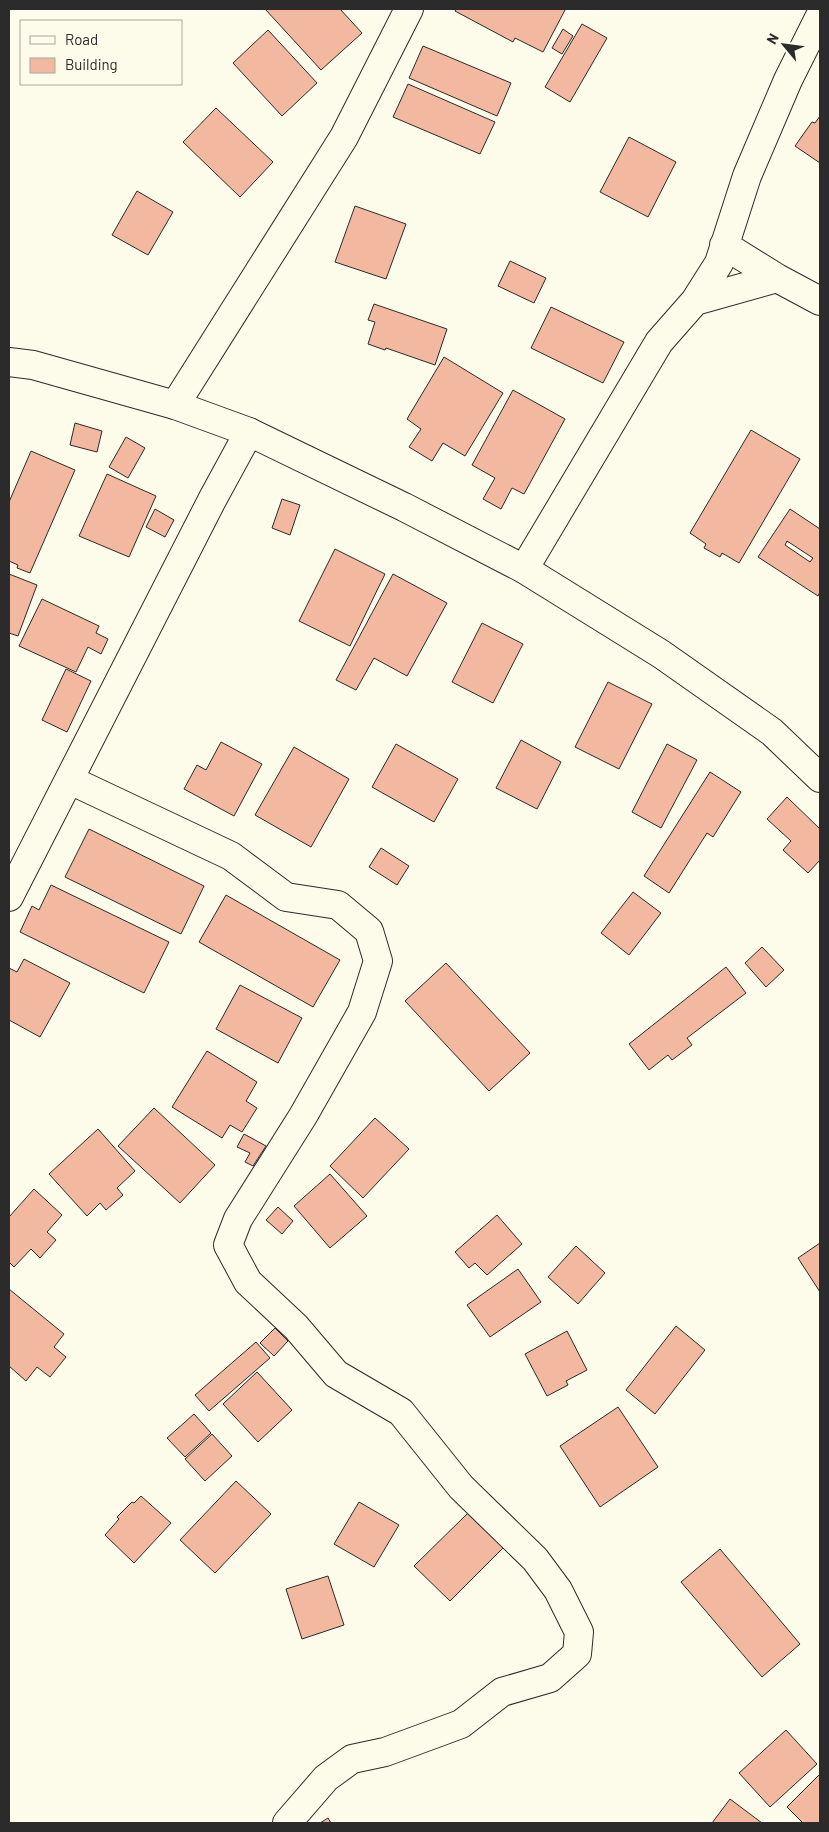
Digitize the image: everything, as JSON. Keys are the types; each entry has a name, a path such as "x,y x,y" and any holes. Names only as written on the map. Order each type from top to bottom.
{"street":[{"path":"175,405 344,137 409,9"},
{"path":"524,569 659,342 695,301 719,263 747,176 792,71 820,16"},
{"path":"724,245 776,278 820,301"},
{"path":"695,301 776,278"},
{"path":"9,362 33,366 175,405 249,432 404,507 524,569 661,654 772,732 820,778"},
{"path":"9,897 212,500 249,432"},
{"path":"70,780 230,856 286,897 338,905 369,931 378,961 362,1012 303,1116 238,1219 228,1245 248,1282 296,1327 336,1374 401,1412 461,1487 535,1559 558,1590 579,1632 577,1654 550,1678 502,1692 461,1724 386,1752 352,1759 326,1778 287,1823"}],"building":[{"path":"265,9 340,9 362,33 321,70"},
{"path":"456,9 565,10 543,52 515,38 513,42 455,11"},
{"path":"582,24 607,38 570,102 545,87"},
{"path":"563,29 573,36 562,54 552,48"},
{"path":"268,30 317,83 282,116 233,63"},
{"path":"423,46 511,83 497,116 409,78"},
{"path":"408,84 495,122 480,154 393,117"},
{"path":"216,108 273,162 240,197 183,142"},
{"path":"820,116 820,163 795,146 812,122 815,123"},
{"path":"629,137 676,162 648,217 600,192"},
{"path":"137,191 173,212 148,255 112,235"},
{"path":"355,206 406,224 386,279 335,262"},
{"path":"510,261 546,278 534,303 498,286"},
{"path":"374,304 447,329 435,365 386,348 385,350 368,344 375,322 368,320"},
{"path":"551,307 624,342 603,383 531,348"},
{"path":"444,357 503,393 465,456 443,443 432,461 409,447 421,429 407,419"},
{"path":"513,390 565,419 524,494 512,488 501,509 483,499 495,478 472,465"},
{"path":"75,423 102,431 97,452 70,445"},
{"path":"751,430 800,459 739,563 722,553 720,557 704,548 706,544 690,533"},
{"path":"126,437 145,448 128,478 109,467"},
{"path":"31,451 75,470 30,573 17,568 18,565 9,561 9,502"},
{"path":"107,474 156,496 129,557 79,536"},
{"path":"282,499 300,505 290,535 272,528"},
{"path":"155,509 174,520 165,537 146,527"},
{"path":"790,509 820,529 820,592 818,596 758,557","holes":["787,541 813,558 810,562 785,545"]},
{"path":"335,549 385,574 350,646 299,621"},
{"path":"9,574 37,585 18,636 9,633"},
{"path":"393,574 447,603 407,676 374,658 356,690 336,680"},
{"path":"42,599 99,626 96,633 108,639 101,654 88,647 76,672 19,646"},
{"path":"482,623 523,644 493,703 452,682"},
{"path":"66,669 91,681 67,732 42,720"},
{"path":"608,682 652,704 619,769 575,747"},
{"path":"521,740 561,762 537,809 496,788"},
{"path":"221,742 262,764 234,816 184,789 197,765 206,770"},
{"path":"396,744 458,779 434,822 372,787"},
{"path":"667,744 697,760 661,828 632,812"},
{"path":"294,747 349,779 311,847 255,815"},
{"path":"710,772 741,792 713,837 707,833 669,893 644,876"},
{"path":"787,797 820,829 820,860 808,873 783,850 791,841 767,819"},
{"path":"89,829 204,886 181,934 65,877"},
{"path":"381,848 409,866 397,885 369,867"},
{"path":"51,885 169,942 144,993 20,932 32,906 39,910"},
{"path":"633,892 661,913 629,955 601,933"},
{"path":"226,895 340,960 313,1007 199,942"},
{"path":"762,947 784,970 766,987 745,963"},
{"path":"24,959 70,983 40,1037 9,1020 9,968 17,972"},
{"path":"446,963 530,1053 489,1091 405,1001"},
{"path":"726,967 746,993 687,1038 692,1045 672,1060 668,1055 649,1070 629,1044"},
{"path":"240,985 302,1018 278,1063 216,1029"},
{"path":"207,1051 257,1082 246,1101 257,1108 242,1132 230,1125 222,1138 172,1107"},
{"path":"154,1108 215,1165 180,1203 118,1146"},
{"path":"375,1118 409,1149 363,1198 330,1166"},
{"path":"98,1129 135,1171 117,1188 123,1195 106,1210 100,1203 87,1216 49,1174"},
{"path":"244,1134 266,1146 253,1166 245,1162 250,1153 237,1147"},
{"path":"330,1174 367,1216 330,1248 294,1206"},
{"path":"34,1189 62,1215 47,1232 56,1240 40,1258 31,1249 14,1267 9,1262 9,1217"},
{"path":"278,1207 293,1221 282,1234 266,1220"},
{"path":"497,1215 522,1244 487,1275 475,1263 469,1268 455,1252"},
{"path":"820,1243 820,1292 798,1258"},
{"path":"576,1246 605,1273 578,1304 548,1277"},
{"path":"518,1269 541,1302 490,1337 467,1305"},
{"path":"9,1289 64,1334 54,1347 66,1357 50,1377 37,1367 26,1381 9,1366"},
{"path":"676,1326 705,1350 655,1414 626,1390"},
{"path":"275,1328 288,1341 274,1356 260,1343"},
{"path":"567,1331 587,1370 566,1381 568,1385 547,1396 525,1354"},
{"path":"256,1342 270,1358 209,1411 195,1395"},
{"path":"257,1372 292,1410 258,1442 223,1404"},
{"path":"618,1407 658,1467 600,1507 560,1446"},
{"path":"194,1414 211,1433 185,1457 167,1438"},
{"path":"212,1434 232,1456 205,1481 185,1459"},
{"path":"236,1481 271,1514 215,1573 180,1540"},
{"path":"141,1496 171,1523 134,1563 105,1535 119,1519 117,1517"},
{"path":"359,1502 399,1525 374,1567 334,1544"},
{"path":"468,1513 503,1548 450,1601 414,1566"},
{"path":"720,1549 800,1644 762,1677 681,1582"},
{"path":"328,1576 344,1625 302,1639 286,1589"},
{"path":"786,1730 817,1764 770,1807 739,1773"},
{"path":"820,1774 820,1823 803,1823 787,1807"},
{"path":"730,1799 762,1823 712,1823"},
{"path":"328,1818 331,1823 320,1823"}]}
